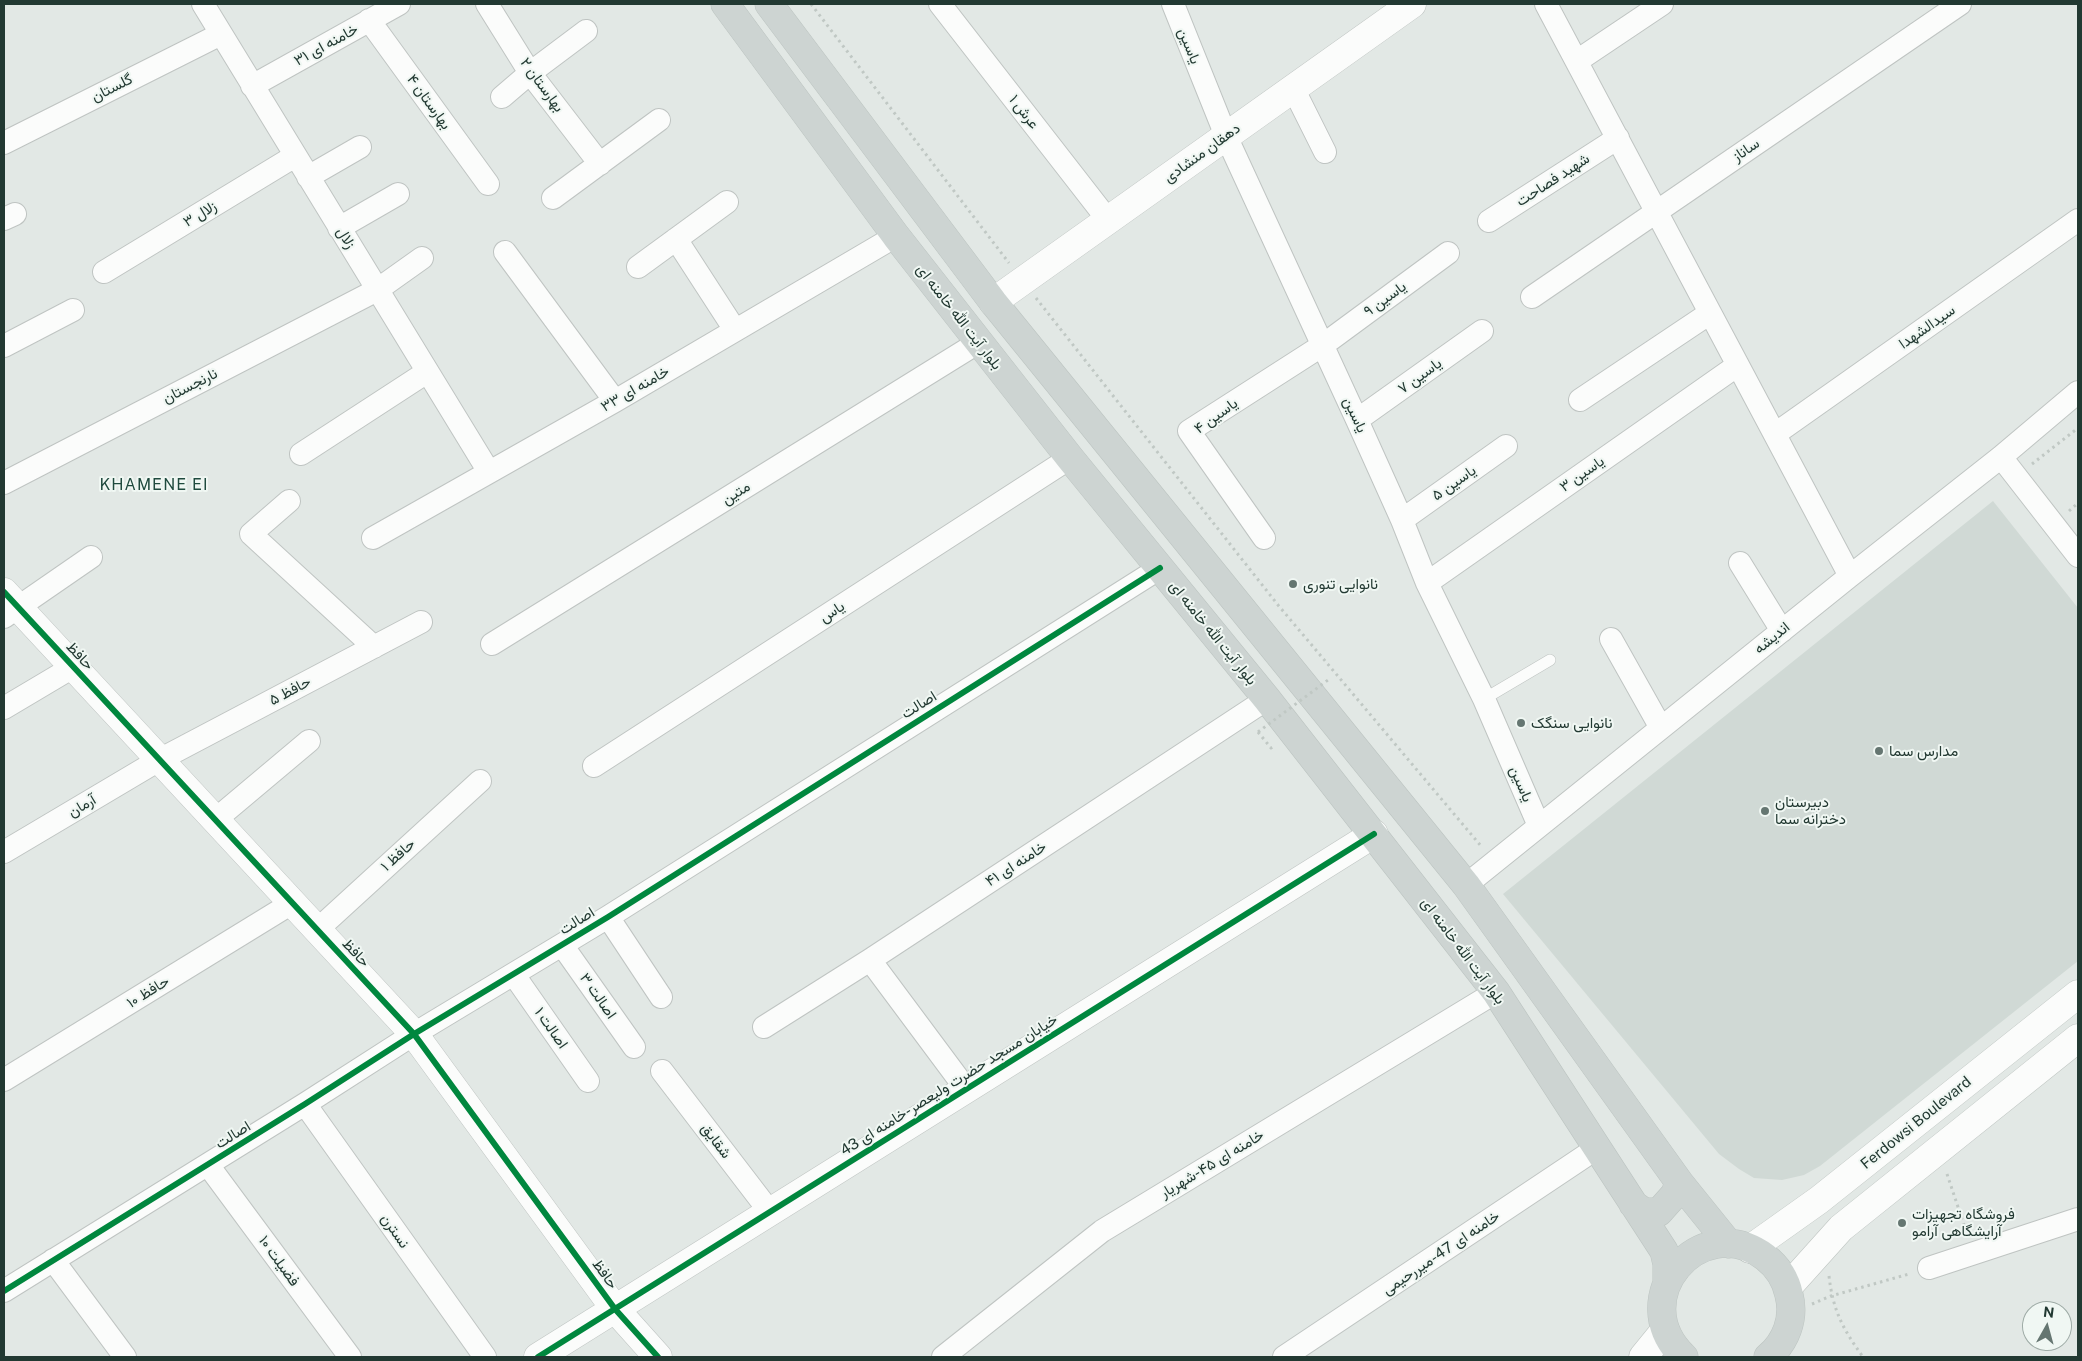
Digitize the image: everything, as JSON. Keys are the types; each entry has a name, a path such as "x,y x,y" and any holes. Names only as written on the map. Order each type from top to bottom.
{"main road":[{"name":"بلوار آیت الله خامنه ای","path":"725,4 896,236 1070,458 1267,699 1496,992 1664,1251 1667,1264 1667,1282"},
{"path":"768,4 993,302 1466,885 1678,1182 1740,1246 1760,1254 1773,1264 1786,1330"},
{"path":"1633,1204 1644,1212 1659,1212 1675,1194 1678,1182"},
{"path":"1684,1357 1670,1342 1665,1330 1661,1306 1667,1282 1674,1270 1692,1254 1704,1248 1740,1246"}],"street":[{"name":"زلال","path":"203,4 489,472"},
{"name":"خامنه ای ۳۱","path":"252,86 399,4"},
{"name":"بهارستان ۲","path":"487,4 530,72 600,164"},
{"name":"عرش ۱","path":"940,4 1108,220"},
{"name":"یاسین","path":"1173,4 1226,136 1402,520 1427,584 1484,699 1539,826"},
{"name":"دهقان منشادی","path":"993,302 1412,4"},
{"path":"1546,4 1850,576"},
{"path":"1577,61 1662,4"},
{"name":"ساناز","path":"1532,297 1960,4"},
{"name":"بهارستان ۴","path":"370,20 488,184"},
{"path":"502,98 530,72 586,31"},
{"name":"گلستان","path":"4,142 221,34"},
{"path":"1293,88 1325,152"},
{"path":"553,198 659,120"},
{"name":"شهید فصاحت","path":"1489,221 1618,138"},
{"path":"308,177 360,147"},
{"name":"۳ زلال","path":"104,272 296,156"},
{"path":"339,228 398,194"},
{"path":"638,267 727,202"},
{"name":"سیدالشهدا","path":"1775,434 2078,220"},
{"name":"خامنه ای ۳۳","path":"373,538 615,402 896,236"},
{"path":"676,239 735,330"},
{"path":"505,252 615,402"},
{"name":"یاسین ۹","path":"1323,345 1448,253"},
{"name":"نارنجستان","path":"4,483 377,290 422,258"},
{"path":"4,346 72,310"},
{"path":"1580,400 1710,313"},
{"name":"یاسین ۷","path":"1357,420 1482,331"},
{"name":"متین","path":"492,644 979,342"},
{"name":"یاسین ۴","path":"1264,538 1189,431 1323,345"},
{"name":"یاسین ۳","path":"1427,584 1738,365"},
{"path":"301,454 427,372"},
{"name":"اندیشه","path":"1466,885 2001,457 2078,392"},
{"name":"یاسین ۵","path":"1402,520 1506,446"},
{"path":"2001,457 2078,556"},
{"name":"یاس","path":"594,766 1070,458"},
{"path":"289,501 250,534 374,647"},
{"path":"9,606 91,557"},
{"path":"1740,563 1782,631"},
{"name":"اصالت","path":"4,1291 208,1165 414,1034 608,917 1160,568"},
{"name":"حافظ","path":"9,606 73,667 414,1034 615,1309 658,1357"},
{"name":"حافظ ۵","path":"160,760 421,622"},
{"path":"1611,639 1661,728"},
{"path":"4,708 73,667"},
{"name":"خامنه ای ۴۱","path":"764,1027 870,960 1267,699"},
{"path":"215,820 309,741"},
{"name":"آرمان","path":"4,852 160,760"},
{"name":"حافظ ۱","path":"316,930 480,781"},
{"name":"خیابان مسجد حضرت ولیعصر-خامنه ای 43","path":"538,1357 1374,834"},
{"name":"حافظ ۱۰","path":"4,1080 292,903"},
{"path":"608,917 661,997"},
{"name":"اصالت ۳","path":"562,945 634,1047"},
{"path":"870,960 966,1089"},
{"name":"اصالت ۱","path":"514,975 588,1081"},
{"name":"خامنه ای ۴۵-شهریار","path":"943,1357 1102,1231 1496,992"},
{"name":"Ferdowsi Boulevard","path":"1740,1246 1820,1200 2078,994"},
{"path":"1786,1330 1841,1228 2078,1038"},
{"name":"شقایق","path":"662,1071 770,1212"},
{"name":"نسترن","path":"305,1104 486,1357"},
{"name":"خامنه ای 47-میررحیمی","path":"1284,1357 1597,1148"},
{"name":"فضیلت ۱۰","path":"208,1165 350,1357"},
{"path":"1929,1268 2078,1219"},
{"path":"53,1260 125,1357"},
{"path":"1643,1357 1665,1330"}],"lane":[{"path":"1484,699 1550,660"}],"path":[{"path":"811,4 1023,281 1278,605 1494,862"},
{"path":"2038,472 2032,464 2078,428"},
{"path":"2068,511 2073,518"},
{"path":"1271,748 1258,732 1328,680"},
{"path":"1944,1166 1974,1254"},
{"path":"1786,1330 1831,1296 1929,1268"},
{"path":"1831,1296 1844,1330 1864,1357"}],"shaded area":[{"name":"مدارس سما","path":"1993,501 2078,608 2078,961 1820,1166 1804,1175 1782,1180 1754,1178 1719,1154 1503,894"}],"cycle path":[{"path":"4,1291 414,1034 608,917 1160,568"},
{"path":"4,592 414,1034 615,1309 658,1357"},
{"path":"538,1357 1374,834"}],"place":[{"name":"نانوایی تنوری","path":"1293,584"},
{"name":"نانوایی سنگک","path":"1521,723"},
{"name":"مدارس سما","path":"1879,751"},
{"name":"دبیرستان دخترانه سما","path":"1765,811"},
{"name":"فروشگاه تجهیزات آرایشگاهی آرامو","path":"1902,1223"}],"district":[{"name":"KHAMENE EI","path":"154,485"}]}
